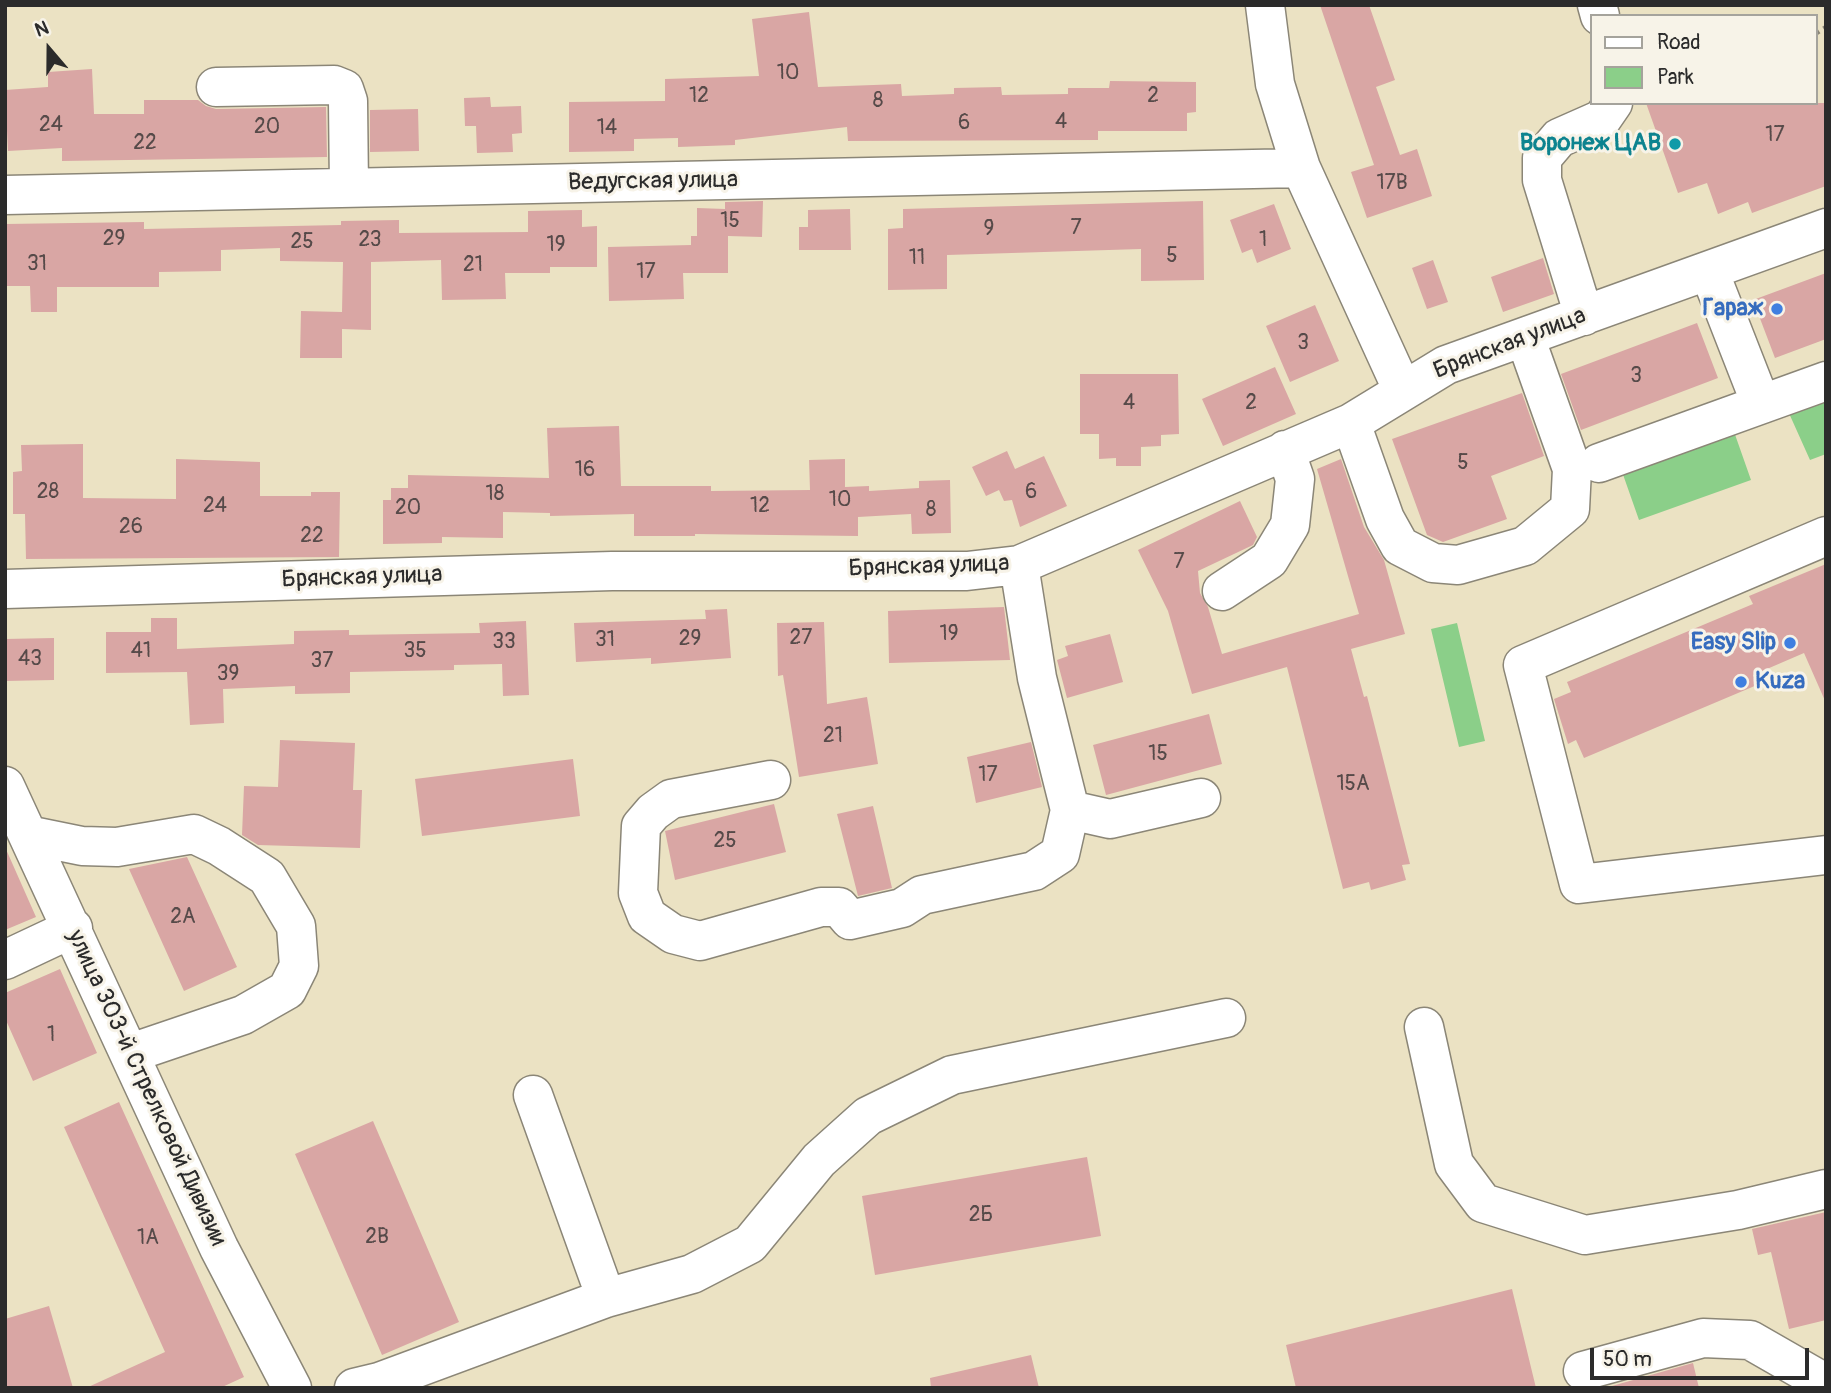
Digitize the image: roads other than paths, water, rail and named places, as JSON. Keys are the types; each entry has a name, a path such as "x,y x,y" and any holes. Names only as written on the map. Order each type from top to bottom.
{"street":[{"path":"1265,5 1275,85 1301,168 1402,389"},
{"path":"216,87 334,85 344,89 348,101 349,188"},
{"path":"1584,316 1542,180 1542,158 1559,138 1602,119 1611,105"},
{"name":"Ведугская улица","path":"5,195 1301,168"},
{"name":"Брянская улица","path":"5,589 612,571 967,571 1019,565 1351,423 1402,389 1446,365 1826,228"},
{"path":"1709,271 1762,404"},
{"path":"1351,423 1385,519 1401,546 1433,564 1458,565 1525,546 1570,509 1572,469 1525,337"},
{"path":"1599,463 1826,381"},
{"path":"1222,591 1269,560 1290,525 1295,479 1285,450"},
{"path":"1826,537 1523,665 1579,884 1826,855"},
{"path":"771,780 671,799 653,812 641,826 638,893 647,916 673,934 700,941 821,907 839,906 850,920 902,908 922,895 1034,871 1060,853 1070,810 1037,678 1019,565"},
{"name":"улица 303-й Стрелковой Дивизии","path":"5,786 131,1052 219,1248 292,1388"},
{"path":"1070,810 1110,819 1201,798"},
{"path":"28,835 82,846 117,847 194,834 219,846 267,877 296,926 299,966 287,990 243,1015 131,1052"},
{"path":"5,960 73,928"},
{"path":"354,1388 379,1382 606,1298 692,1274 750,1244 819,1160 868,1116 952,1075 1226,1018"},
{"path":"1424,1027 1454,1164 1482,1203 1585,1235 1738,1210 1826,1189"},
{"path":"533,1095 606,1298"},
{"path":"1583,1371 1703,1338 1750,1340 1818,1379 1825,1388"}],"place":[{"name":"Воронеж ЦАВ","path":"1675,144"},
{"name":"Гараж","path":"1777,309"},
{"name":"Easy Slip","path":"1790,643"},
{"name":"Kuza","path":"1741,682"}]}
